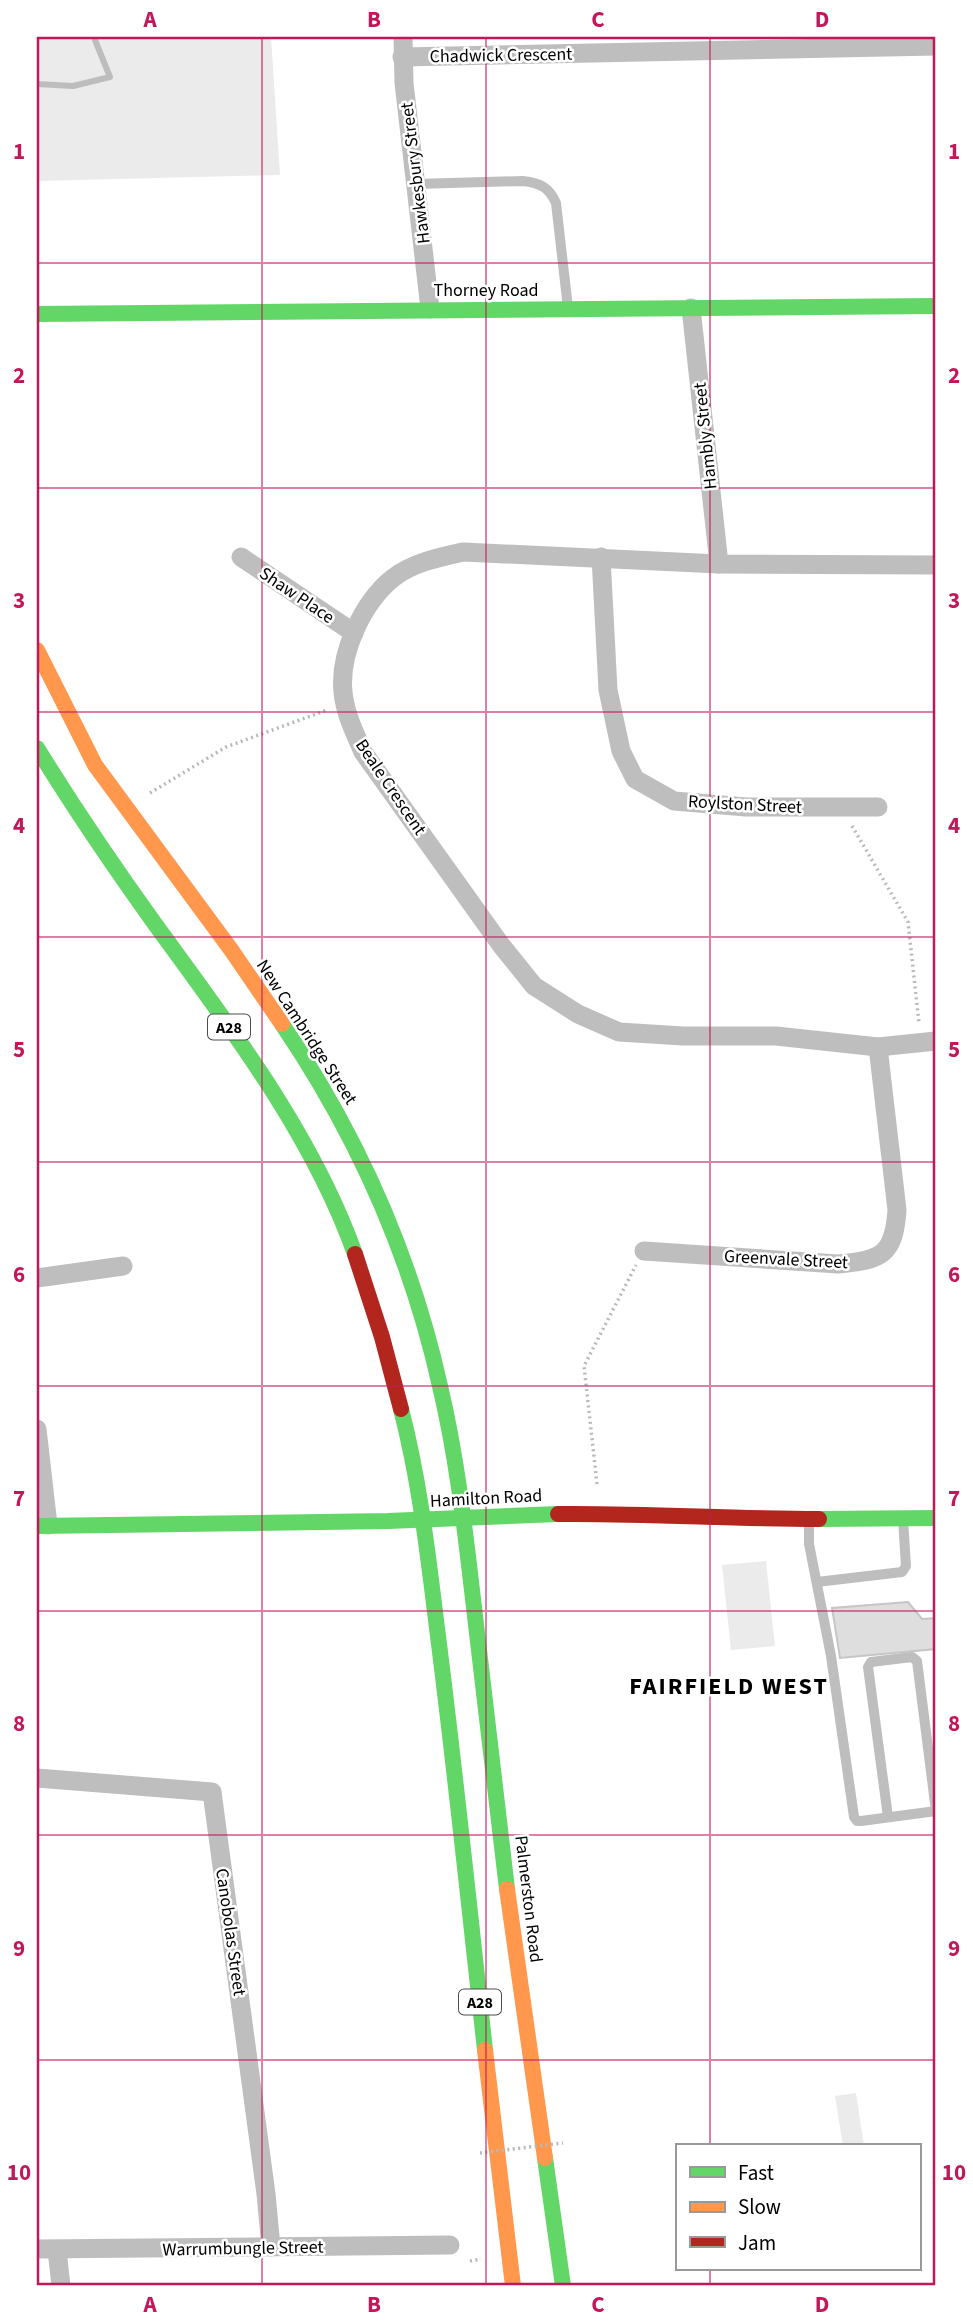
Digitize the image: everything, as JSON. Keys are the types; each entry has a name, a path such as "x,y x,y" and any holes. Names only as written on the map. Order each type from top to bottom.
{"main road":[{"name":"Thorney Road","path":"37,314 936,306"},
{"name":"New Cambridge Street","path":"37,650 95,765 273,1009 311,1067 358,1153 389,1222 423,1323 449,1423 463,1517"},
{"name":"A28","path":"37,748 95,843 207,994 278,1098 312,1159 345,1228 379,1328 399,1397 418,1483 449,1717 513,2286"},
{"name":"Hamilton Road","path":"42,1525 422,1520 515,1514 641,1513 766,1519 936,1518"},
{"name":"Palmerston Road","path":"463,1517 507,1892 563,2286"}],"street":[{"name":"Hawkesbury Street","path":"403,37 402,57 430,309"},
{"name":"Chadwick Crescent","path":"402,57 936,46"},
{"name":"Hambly Street","path":"691,308 719,564"},
{"name":"Beale Crescent","path":"929,1042 878,1047 776,1036 683,1036 619,1032 578,1014 534,986 501,945 363,752 348,718 342,690 345,661 354,633 372,601 394,577 429,560 463,552 719,564 936,565"},
{"name":"Shaw Place","path":"240,557 354,633"},
{"name":"Roylston Street","path":"601,557 608,690 621,751 635,779 674,801 746,807 878,807"},
{"name":"Greenvale Street","path":"644,1251 838,1264 865,1262 884,1252 895,1236 897,1210 878,1047"},
{"path":"37,1278 123,1266"},
{"path":"37,1429 42,1525"},
{"name":"Canobolas Street","path":"37,1778 212,1792 271,2247"},
{"name":"Warrumbungle Street","path":"37,2249 450,2245"},
{"path":"57,2250 61,2286"}],"lane":[{"path":"416,184 523,181 548,189 556,203 568,309"},
{"path":"817,1581 902,1572 906,1566 903,1518"},
{"path":"808,1519 809,1544 831,1656 852,1812 857,1821 936,1811 916,1661 912,1657 871,1662 868,1667 888,1817"}],"path":[{"path":"150,793 226,747 345,704"},
{"path":"841,807 908,922 929,1042"},
{"path":"597,1483 584,1366 644,1251"},
{"path":"480,2153 563,2143"},
{"path":"470,2261 481,2259"}],"shaded area":[{"path":"37,37 271,37 280,175 37,181"},
{"path":"766,1561 775,1646 731,1650 722,1565"},
{"path":"856,2093 864,2144 843,2144 835,2096"}],"building":[{"path":"908,1602 922,1619 936,1618 936,1649 840,1658 832,1608"}],"waterway":[{"path":"37,84 73,86 110,77 96,37"}],"traffic: fast":[{"path":"37,314 936,306"},
{"path":"37,748 109,859 267,1082 316,1166 355,1254"},
{"path":"282,1024 334,1108 378,1197 397,1243 428,1338 452,1443 461,1501 507,1889"},
{"path":"401,1409 414,1467 428,1555 485,2050"},
{"path":"37,1526 388,1521 558,1514"},
{"path":"819,1519 936,1518"},
{"path":"545,2158 563,2286"}],"traffic: slow":[{"path":"37,650 95,765 232,951 282,1024"},
{"path":"507,1889 545,2158"},
{"path":"485,2050 513,2286"}],"traffic: jam":[{"path":"355,1254 382,1337 401,1409"},
{"path":"558,1514 819,1519"}],"district":[{"name":"FAIRFIELD WEST","path":"729,1686"}]}
